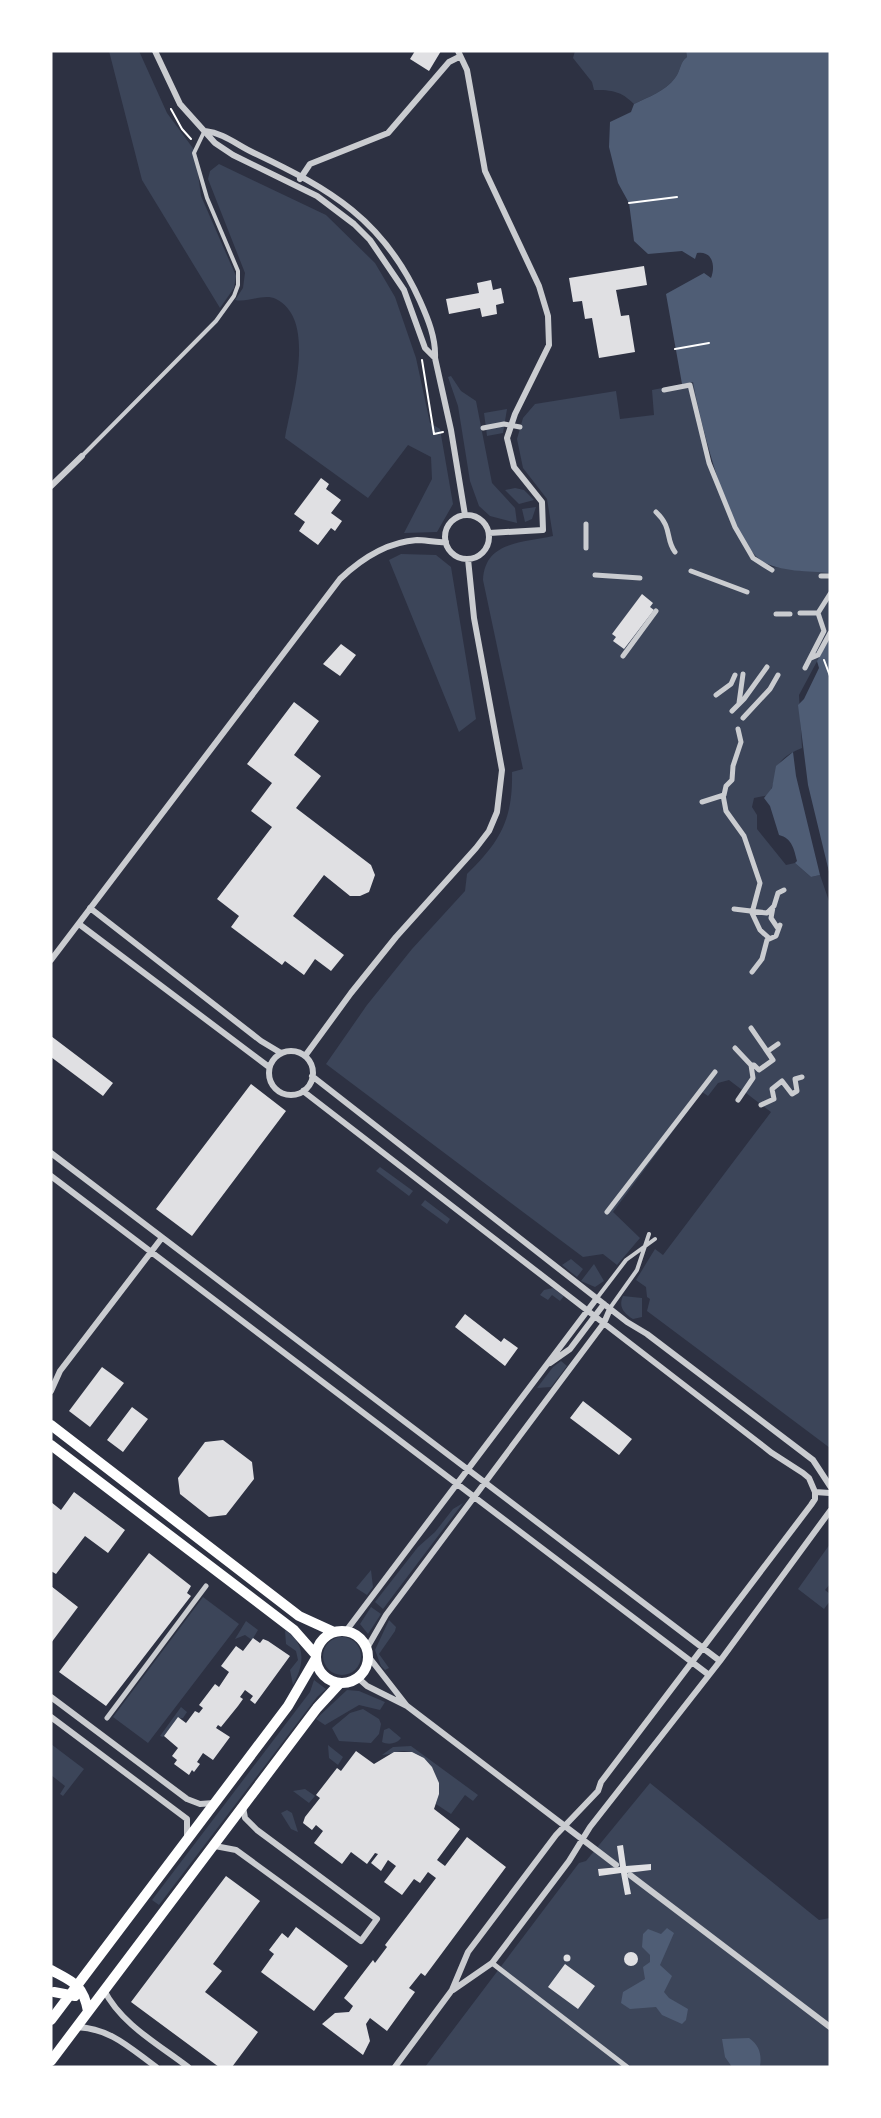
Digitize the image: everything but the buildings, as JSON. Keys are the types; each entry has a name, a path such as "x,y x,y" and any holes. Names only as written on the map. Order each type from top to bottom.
{"main road":[{"path":"51,1425 299,1616 334,1632 346,1631 355,1634 368,1652 364,1672 358,1678 340,1683 333,1682 321,1672 316,1656 294,1630 51,1444"},
{"path":"53,2016 298,1693 319,1645 334,1632"},
{"path":"51,2061 317,1708 340,1683"},
{"path":"51,1970 78,1985 85,1996 88,2011"},
{"path":"53,2016 53,1990 69,1997 85,1996 104,1989"}],"street":[{"path":"155,51 180,104 215,143 233,155 298,185 334,208 370,240 404,290 426,348 435,358"},
{"path":"298,185 310,164 388,132 458,54 466,70 485,171 539,286 548,316 549,345 511,425 507,442 512,464 542,502 543,530 489,533"},
{"path":"205,131 219,133 248,151 302,176 334,195 378,233 414,287 436,346 435,358 451,430 465,515"},
{"path":"370,240 378,233"},
{"path":"664,390 690,385 709,463 735,527 753,558 772,570"},
{"path":"483,428 511,425 520,427"},
{"path":"51,486 82,456"},
{"path":"656,512 668,525 671,546 675,552"},
{"path":"465,515 483,521 489,533 487,548 482,554 468,559 454,555 446,542 449,524 465,515"},
{"path":"586,524 586,548"},
{"path":"51,960 340,579 366,558 391,547 417,540 446,542"},
{"path":"305,1056 396,937 476,848 489,831 497,812 502,770 474,618 468,559"},
{"path":"691,571 747,592"},
{"path":"595,575 640,578"},
{"path":"821,576 830,576"},
{"path":"818,613 830,594"},
{"path":"623,656 656,611"},
{"path":"800,613 818,613"},
{"path":"805,668 824,631 818,613"},
{"path":"776,614 790,614"},
{"path":"811,658 818,655 830,633"},
{"path":"732,711 767,667"},
{"path":"739,703 743,674"},
{"path":"716,695 730,684 735,675"},
{"path":"743,718 770,688 778,675"},
{"path":"702,802 723,795 732,780 733,766 741,742 738,729"},
{"path":"723,795 726,811 744,836 760,883 752,913 760,930 770,938"},
{"path":"770,938 776,936 779,926 771,918 778,893 784,890"},
{"path":"734,909 752,913 767,913 774,906"},
{"path":"90,908 261,1041 281,1053 294,1051 305,1056 310,1063 312,1076 303,1091 289,1095 276,1089 270,1079 269,1067 281,1053"},
{"path":"79,924 269,1067"},
{"path":"752,972 762,959 770,938"},
{"path":"735,1048 759,1070 773,1060 751,1028"},
{"path":"768,1052 778,1044"},
{"path":"738,1100 753,1078 751,1065"},
{"path":"607,1212 715,1072"},
{"path":"312,1076 610,1309 791,1442 819,1465 828,1477 830,1486"},
{"path":"761,1105 774,1099 772,1089 782,1081 792,1094 797,1091 795,1079 802,1077"},
{"path":"303,1091 809,1478 815,1492 815,1499 601,1782 598,1791 566,1825 468,1952 452,1990 394,2067"},
{"path":"51,1153 161,1239 720,1661"},
{"path":"51,1176 709,1676"},
{"path":"51,1391 60,1371 161,1239"},
{"path":"346,1631 597,1298"},
{"path":"544,1368 570,1348 604,1304"},
{"path":"407,1706 368,1652 386,1615 604,1323 610,1309"},
{"path":"51,1377 60,1371"},
{"path":"809,1478 828,1477"},
{"path":"815,1492 830,1492"},
{"path":"452,1990 492,1963 569,1861 583,1838 709,1676 830,1511"},
{"path":"107,1718 206,1586"},
{"path":"358,1678 380,1694 407,1706 616,1865"},
{"path":"51,1697 187,1799 200,1804 216,1803"},
{"path":"51,1717 187,1820 189,1830 184,1845"},
{"path":"215,1846 236,1850 361,1941 377,1919 257,1830 245,1818 243,1807"},
{"path":"630,1875 830,2026"},
{"path":"492,1963 627,2067"},
{"path":"104,1989 112,2006 125,2019 188,2067"},
{"path":"76,2027 90,2028 113,2035 156,2067"}],"lane":[{"path":"82,456 216,321 230,304 238,285 238,271 200,175 194,153 196,144 205,131"},
{"path":"610,1309 637,1270 649,1234"},
{"path":"597,1298 626,1260 643,1250 655,1239"}],"path":[{"path":"168,104 182,129 196,144"},
{"path":"629,203 677,197"},
{"path":"675,349 709,343"},
{"path":"421,357 431,403 434,434 441,432"},
{"path":"821,653 830,676"}],"shaded area":[{"path":"109,51 139,51 167,113 195,151 201,196 236,276 234,288 220,308 142,180"},
{"path":"575,51 686,51 687,57 667,87 634,104 616,92 594,90 592,82 573,58"},
{"path":"686,51 830,51 830,573 769,565 750,549 738,530 709,450 693,382 682,384 666,294 704,273 711,278 712,260 706,254 697,253 695,259 682,251 648,254 634,241 629,203 618,183 609,147 610,122 631,112 634,104 667,87 687,57"},
{"path":"219,164 326,215 375,263 395,297 416,358 430,423 440,429 453,504 437,532 404,533 432,479 431,457 408,445 368,498 285,438 296,384 299,343 296,325 289,310 276,299 266,297 235,300 243,288 245,273 208,179 210,171"},
{"path":"451,376 461,391 476,401 492,483 515,508 517,523 490,516 479,506 470,481 458,406 448,377"},
{"path":"693,382 711,464 753,555 772,567 830,572 830,637 799,695 802,748 780,762 769,795 754,798 752,807 757,815 757,829 786,865 795,863 811,877 820,875 830,904 830,1448 647,1311 650,1299 647,1297 646,1287 636,1280 655,1249 663,1255 771,1112 729,1080 718,1083 708,1096 702,1092 613,1212 640,1238 617,1265 603,1254 583,1257 326,1064 367,1005 412,949 465,891 467,874 496,840 507,817 512,789 512,772 523,769 483,580 485,567 498,551 518,543 553,536 547,499 523,468 517,439 523,418 535,404 616,391 620,419 654,415 652,390"},
{"path":"507,409 503,433 487,436 484,413"},
{"path":"515,488 524,490 534,500 519,504 505,490"},
{"path":"536,507 532,519 525,522 522,509"},
{"path":"401,554 436,555 451,567 476,719 459,732 389,560"},
{"path":"830,638 830,876 808,785 798,705 804,699 819,668 817,661"},
{"path":"793,752 796,776 820,875 811,877 795,863 797,861 792,845 779,835 770,806 764,798 772,788 776,766"},
{"path":"380,1167 413,1191 409,1196 376,1171"},
{"path":"425,1200 450,1219 447,1224 421,1205"},
{"path":"571,1259 583,1269 577,1277 562,1265"},
{"path":"594,1264 604,1281 595,1287 581,1281"},
{"path":"553,1288 564,1296 560,1301 552,1295 548,1300 540,1295 544,1290"},
{"path":"623,1296 642,1298 642,1317 633,1319 625,1312 621,1303"},
{"path":"561,1361 567,1366 551,1387 537,1388 553,1367"},
{"path":"463,1503 383,1609 375,1602 418,1547 435,1532 453,1509"},
{"path":"830,1544 830,1584 825,1590 830,1594 830,1601 824,1609 798,1589"},
{"path":"371,1570 373,1587 367,1595 356,1588"},
{"path":"203,1597 239,1624 148,1743 113,1717"},
{"path":"371,1607 381,1614 368,1634 360,1624"},
{"path":"389,1620 396,1627 379,1654 389,1668 385,1670 375,1650"},
{"path":"246,1621 258,1630 252,1640 245,1635 235,1639"},
{"path":"285,1630 300,1648 301,1662 293,1685 290,1670 298,1660 296,1651 286,1644"},
{"path":"342,1637 356,1642 361,1656 356,1670 342,1675 328,1670 323,1656 328,1642"},
{"path":"314,1680 326,1689 317,1697 159,1905 152,1900 310,1692"},
{"path":"347,1690 359,1691 385,1702 380,1710 359,1705 325,1725 316,1719"},
{"path":"181,1707 187,1712 183,1718 178,1718 163,1737 160,1736"},
{"path":"363,1709 379,1719 381,1724 379,1734 371,1743 339,1741 332,1728 350,1713"},
{"path":"389,1728 401,1738 395,1743 382,1742 384,1730"},
{"path":"51,1744 84,1769 63,1796 60,1794 65,1786 51,1775"},
{"path":"328,1745 343,1757 338,1765 329,1758"},
{"path":"411,1746 478,1795 473,1801 465,1795 451,1814 436,1804 438,1786 436,1778 433,1770 422,1757 404,1751 382,1755 393,1747"},
{"path":"650,1783 819,1920 830,1918 830,2067 425,2067 579,1863 586,1861"},
{"path":"305,1789 315,1796 309,1803 293,1791"},
{"path":"287,1810 292,1813 298,1832 291,1829 281,1813"},
{"path":"667,1928 674,1933 660,1965 672,1976 664,1992 669,1998 688,2009 686,2020 682,2024 662,2015 656,2007 630,2009 621,2003 623,1992 645,1979 643,1967 650,1962 650,1955 642,1947 643,1934 648,1929 661,1934"},
{"path":"749,2038 759,2050 760,2066 732,2067 725,2057 722,2039"}]}
